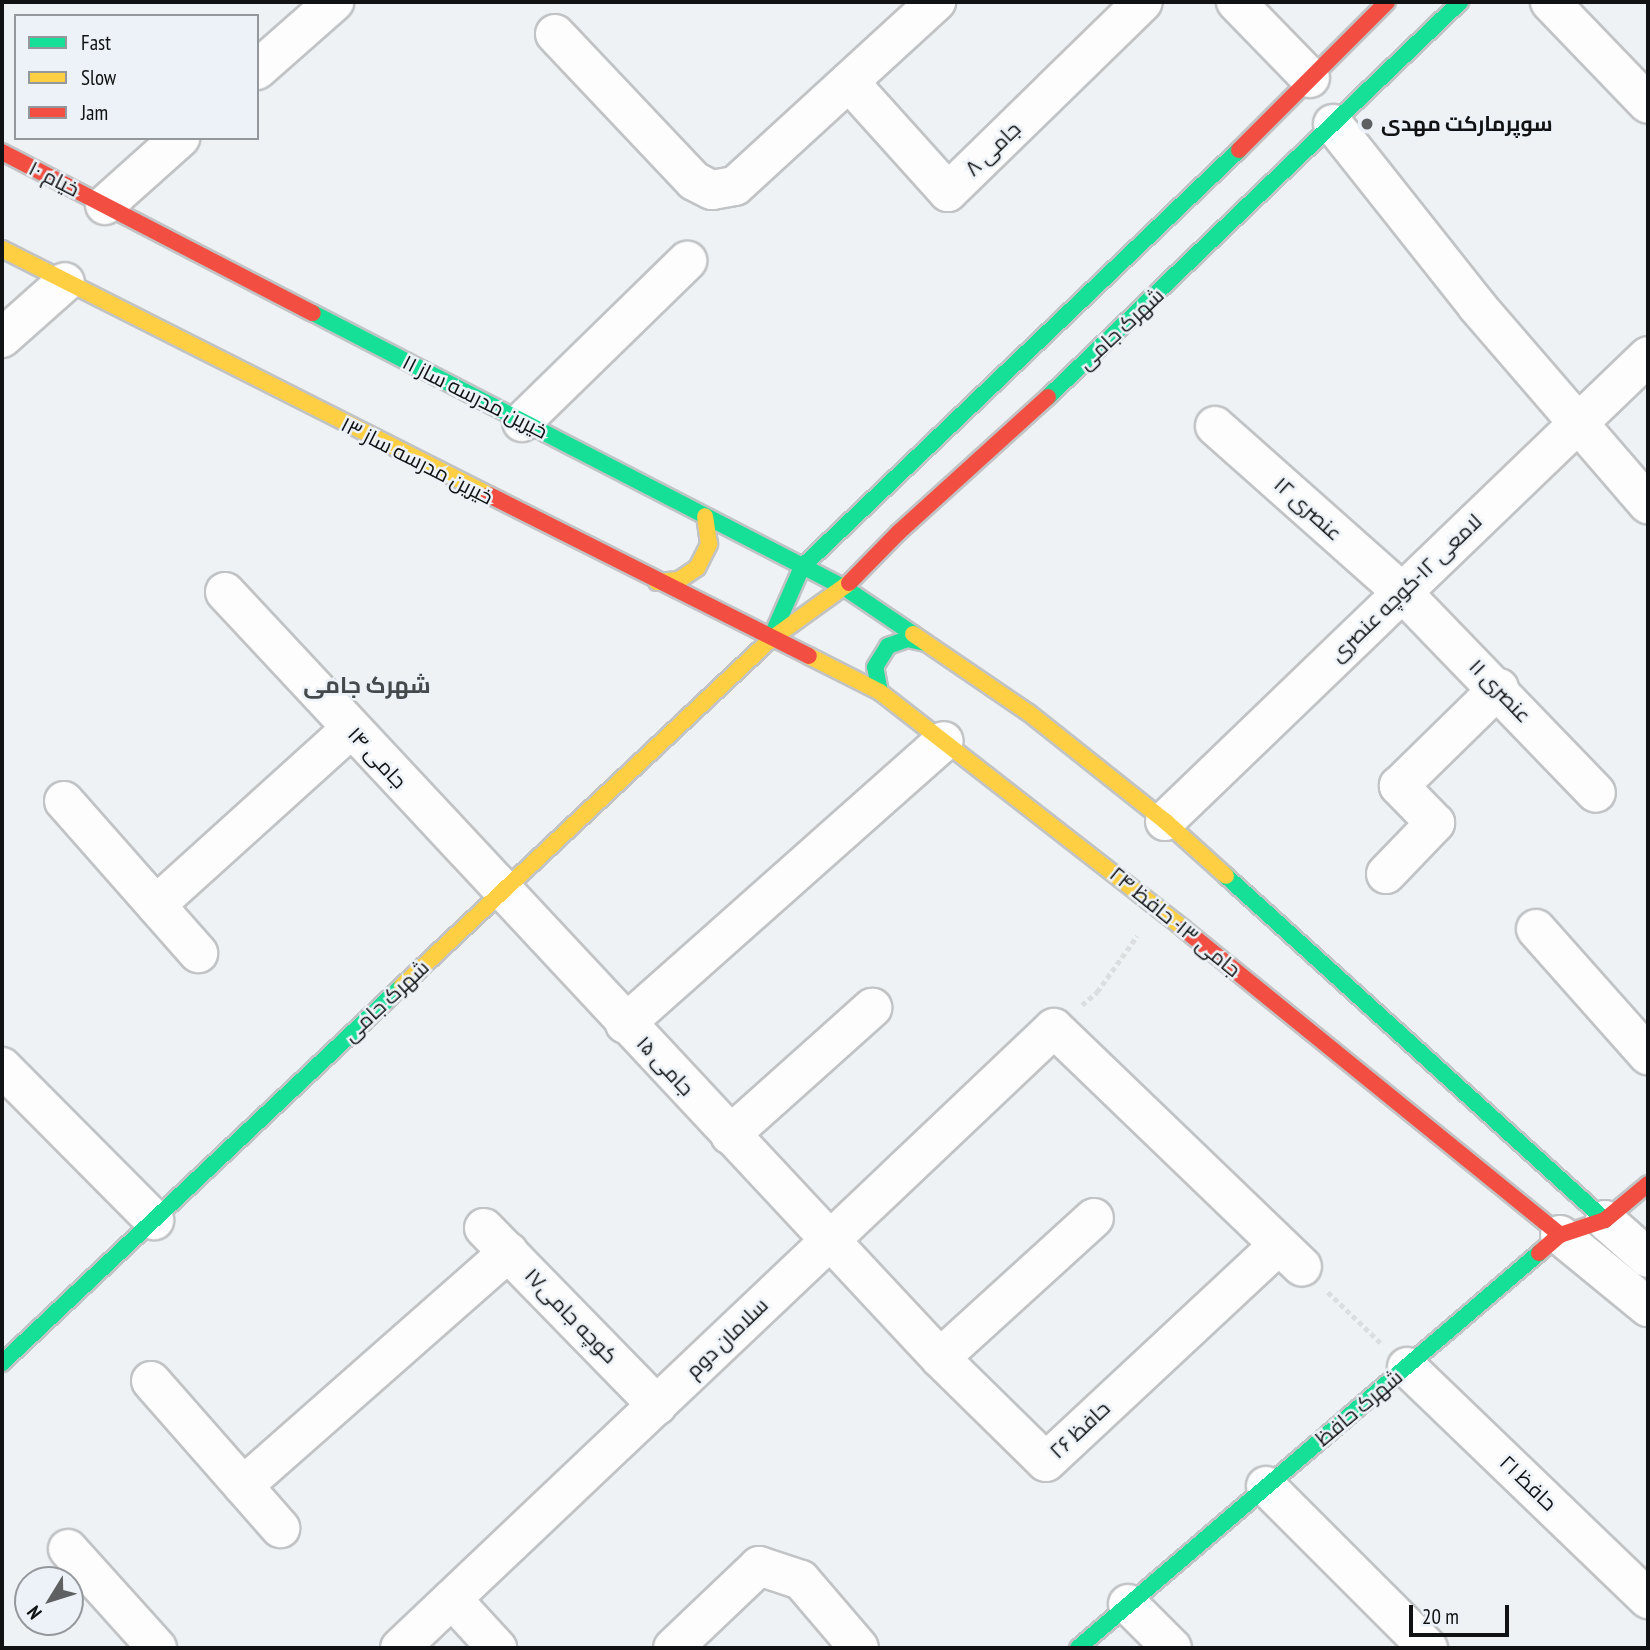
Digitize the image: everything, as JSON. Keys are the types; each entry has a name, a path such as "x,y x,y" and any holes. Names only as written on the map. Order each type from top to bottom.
{"street":[{"path":"259,68 334,2"},
{"path":"555,34 694,181 712,190 735,186 936,2"},
{"name":"۸ جامی","path":"849,82 948,192 1143,2"},
{"path":"1236,2 1310,78"},
{"name":"شهرک جامی","path":"769,640 802,567 1059,317 1188,201 1387,2"},
{"name":"شهرک جامی","path":"2,1363 769,640 845,588 899,532 1127,325 1460,2"},
{"path":"1550,2 1648,104"},
{"path":"1333,124 1477,306 1576,425 1648,504"},
{"path":"105,205 178,140"},
{"name":"۱۰ خیام","path":"2,152 105,205"},
{"name":"۱۱ خیرین مدرسه ساز","path":"105,205 845,588"},
{"path":"2,249 65,282 2,338"},
{"path":"522,422 687,261"},
{"name":"۱۳ خیرین مدرسه ساز","path":"65,282 769,640"},
{"name":"لامعی ۱۲-کوچه عنصری","path":"1165,821 1648,356"},
{"name":"۱۲ عنصری","path":"1215,426 1402,593"},
{"path":"657,582 679,580 697,568 709,544 705,516"},
{"path":"845,588 1029,713 1165,821 1648,1258"},
{"name":"۱۴ جامی","path":"225,592 501,892"},
{"name":"۱۱ عنصری","path":"1402,593 1499,688 1596,793"},
{"path":"880,692 875,667 888,646 907,639 926,643"},
{"name":"جامی ۱۳- حافظ ۲۴","path":"769,640 880,692 1157,907 1560,1235"},
{"path":"1386,874 1435,822 1399,786 1499,688"},
{"path":"156,905 351,729"},
{"path":"625,1024 944,741"},
{"path":"64,801 198,953"},
{"name":"۱۵ جامی","path":"501,892 830,1241"},
{"path":"1536,929 1648,1055"},
{"path":"730,1135 872,1008"},
{"path":"1054,1028 1290,1256"},
{"name":"سلامان دوم","path":"400,1648 1054,1028"},
{"path":"2,1067 154,1220"},
{"name":"شهرک حافظ","path":"1079,1648 1560,1235 1605,1220 1648,1184"},
{"path":"940,1358 1094,1218"},
{"path":"1560,1235 1648,1307"},
{"name":"کوچه جامی۱۷","path":"243,1486 496,1240 657,1405"},
{"name":"حافظ ۲۶","path":"830,1241 940,1358 1046,1462 1290,1256"},
{"name":"حافظ ۲۱","path":"1407,1367 1648,1599"},
{"path":"151,1381 280,1528"},
{"path":"1266,1486 1428,1648"},
{"path":"68,1549 157,1648"},
{"path":"673,1648 759,1566 801,1580 859,1648"},
{"path":"452,1599 496,1648"},
{"path":"1128,1604 1172,1648"}],"path":[{"path":"1054,1028 1097,992 1157,907"},
{"path":"1290,1256 1407,1367"}],"traffic: fast":[{"path":"1048,397 1460,2"},
{"path":"770,640 802,567 1239,150"},
{"path":"313,313 845,588 913,634"},
{"path":"880,692 875,667 888,646 907,639 926,643"},
{"path":"1226,876 1605,1220"},
{"path":"2,1363 402,986"},
{"path":"1078,1648 1539,1253"}],"traffic: slow":[{"path":"2,249 489,495"},
{"path":"657,582 679,580 697,568 709,544 705,516"},
{"path":"402,986 770,640 849,583"},
{"path":"913,634 1029,713 1165,821 1226,876"},
{"path":"809,656 880,692 1184,929"}],"traffic: jam":[{"path":"1239,150 1387,2"},
{"path":"2,152 313,313"},
{"path":"849,583 899,532 1048,397"},
{"path":"489,495 809,656"},
{"path":"1184,929 1560,1235"},
{"path":"1539,1253 1560,1235 1605,1220 1648,1184"}],"place":[{"name":"سوپرمارکت مهدی","path":"1367,124"}],"district":[{"name":"شهرک جامی","path":"367,685"}]}
